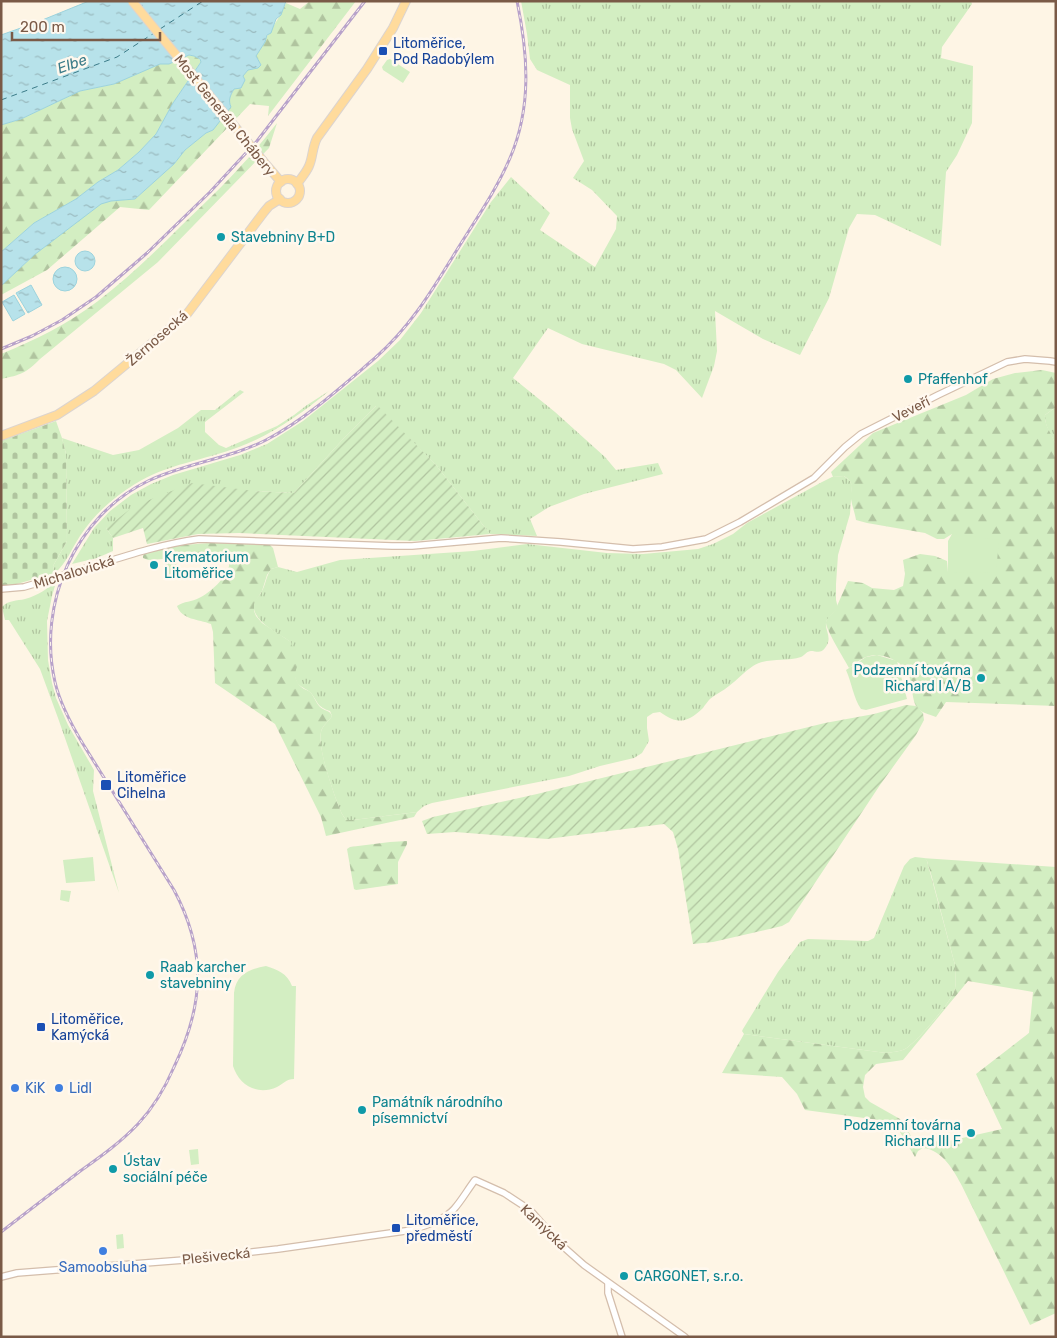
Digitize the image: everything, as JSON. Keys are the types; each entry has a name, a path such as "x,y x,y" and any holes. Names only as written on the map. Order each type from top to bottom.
{"main road":[{"name":"Most Generála Chábery","path":"132,1 281,182"},
{"name":"Žernosecká","path":"1,436 56,415 94,391 187,314 270,206 280,199 283,202 290,202 297,198 300,191 297,184 310,164 313,146 317,138 367,69 393,28 406,1"},
{"path":"280,199 277,196 276,188 281,182 289,180 297,184"}],"street":[{"name":"Veveří","path":"146,550 199,539 412,546 501,538 633,549 662,548 706,539 740,522 814,478 861,434 1007,362 1025,359 1056,362"},
{"name":"Michalovická","path":"1,589 24,587 146,550"},
{"name":"Plešivecká","path":"1,1277 17,1273 184,1260 412,1230 428,1225 453,1210 475,1180"},
{"name":"Kamýcká","path":"475,1180 504,1193 530,1210 558,1242 584,1265 686,1337"},
{"path":"608,1283 608,1293 622,1337"}],"green space":[{"path":"310,1 356,1 268,116 269,106 250,104 149,210 120,207 47,270 1,295 1,286 34,255 101,203 135,199 174,164 185,150 206,133 213,130 234,89 245,80 243,76 248,70 261,65 256,56 286,3 300,9"},
{"path":"521,1 971,1 972,4 942,47 941,58 973,66 972,123 957,155 946,172 941,246 875,215 857,214 849,228 829,298 800,355 763,339 715,311 717,351 714,366 702,398 676,370 664,364 582,344 548,328 513,378 555,412 605,457 616,470 658,463 663,474 584,494 549,507 530,519 537,536 490,534 436,465 376,406 294,493 254,491 106,528 113,538 113,551 97,558 72,564 94,528 110,511 131,495 173,475 240,455 267,444 303,421 378,361 400,340 421,313 491,202 511,177 550,213 540,230 595,267 616,229 617,216 592,190 573,178 584,161 572,129 570,85 537,70 530,59"},
{"path":"189,55 198,58 201,62 173,103 156,134 139,152 118,170 76,199 34,223 1,252 1,125 21,119 80,91 114,84 160,63 169,64"},
{"path":"390,59 410,72 403,83 383,70 382,67"},
{"path":"277,123 269,148 158,262 27,370 18,375 1,379 1,354 63,324 87,309 120,283 220,188 244,163"},
{"path":"1042,370 1056,373 1056,407 1045,415 1045,419 1056,446 1056,706 946,702 936,717 922,712 916,706 909,675 902,665 891,658 872,655 849,668 832,638 826,622 834,612 848,581 863,583 872,588 894,590 903,586 905,574 903,560 920,554 935,556 947,561 948,572 952,534 944,539 937,539 925,533 856,520 851,499 852,486 850,481 844,476 833,477 831,472 873,433 966,395 993,379 1015,373"},
{"path":"240,390 244,392 205,422 205,432 219,445 226,448 277,426 329,391 275,430 251,442 226,452 160,472 147,477 127,489 112,500 92,520 80,536 66,561 55,573 53,566 67,541 66,454 62,438 113,455 139,450 178,428 201,410 215,410"},
{"path":"377,405 436,465 490,534 415,541 239,533 198,534 147,544 143,528 113,538 106,528 134,506 192,483 254,491 294,493"},
{"path":"1056,407 1056,445 1047,427 1045,415"},
{"path":"56,421 66,454 67,541 53,566 55,573 10,586 1,586 1,441"},
{"path":"844,476 852,485 850,514 838,555 836,600 838,608 826,623 828,641 822,651 810,651 801,657 758,663 710,699 692,717 687,719 677,720 660,712 653,713 647,717 649,741 642,753 634,758 569,776 432,803 424,806 417,812 346,820 331,785 320,739 324,726 332,716 330,711 320,706 311,693 296,681 291,642 261,621 254,610 254,604 271,569 278,567 297,572 340,560 473,551 527,544 607,553 643,554 698,549 733,534 747,523 832,477"},
{"path":"952,534 999,540 996,572 948,573 948,541"},
{"path":"209,543 268,543 273,548 278,567 271,569 267,575 262,591 254,604 254,611 262,623 291,642 298,665 296,672 297,681 301,687 311,693 319,706 332,716 324,726 320,739 331,785 346,820 417,812 414,817 326,836 321,817 275,724 215,683 211,624 187,617 179,611 177,606 199,598 213,589 227,571 229,558 223,554 214,553 195,553 182,556 178,560 170,578 167,577 165,560 148,560 143,558 145,553 172,546"},
{"path":"57,579 47,621 48,660 52,683 56,698 68,725 94,770 93,791 119,893 40,669 9,620 5,620 2,607 10,602 39,594"},
{"path":"877,655 897,661 907,699 866,710 861,709 846,670 866,657"},
{"path":"906,705 916,706 923,713 924,720 916,735 880,785 789,922 782,926 713,942 693,944 678,849 673,832 664,824 547,839 455,832 427,834 422,821 825,723 874,714"},
{"path":"407,841 398,862 398,884 354,889 347,849 350,847"},
{"path":"93,857 95,881 66,883 63,860"},
{"path":"915,857 924,858 927,861 955,965 956,979 955,989 951,998 917,1039 905,1049 886,1053 744,1034 743,1029 778,972 800,942 808,939 868,941 874,938 904,866 910,859"},
{"path":"922,858 1056,867 1056,1313 1030,1325 962,1186 942,1157 923,1148 918,1151 915,1157 894,1122 805,1110 797,1094 782,1077 722,1073 744,1034 886,1053 905,1049 917,1039 951,998 956,982 955,965 927,861","holes":["968,981 1033,992 1029,1033 976,1074 1002,1129 949,1141 915,1142 900,1119 870,1102 865,1097 863,1087 865,1075 876,1064 903,1060"]},
{"path":"61,890 71,891 69,902 60,900"},
{"path":"266,966 282,973 288,978 292,986 296,986 294,1079 277,1087 263,1090 250,1087 244,1083 233,1066 234,993 241,977 249,971"},
{"path":"198,1149 199,1164 191,1165 189,1150"},
{"path":"183,1174 198,1174 198,1182 184,1183"},
{"path":"123,1234 124,1248 117,1249 116,1235"}],"water":[{"name":"Elbe","path":"89,1 286,1 281,15 276,19 271,33 267,35 256,56 261,65 258,68 248,70 243,76 245,80 241,88 234,89 231,96 231,107 213,130 206,133 185,150 174,164 135,199 111,201 101,204 34,255 1,286 1,252 34,223 76,199 118,170 139,152 156,134 173,103 201,62 200,59 189,55 169,64 160,64 114,84 80,91 21,119 1,125 1,35"},
{"path":"81,251 89,251 95,257 95,265 89,271 81,271 75,265 75,257"},
{"path":"65,267 73,271 77,279 73,287 65,291 57,287 53,279 57,271"},
{"path":"31,285 42,305 28,313 16,293"},
{"path":"14,295 25,314 13,321 2,302"}],"ferry route":[{"path":"160,29 203,1"},
{"path":"1,100 117,57 154,33"}],"railway":[{"path":"1,349 32,336 62,320 96,297 147,253 210,192 257,141 365,1"},
{"path":"1,1232 110,1150 149,1111 167,1083 184,1044 196,1000 198,978 196,957 185,913 174,890 66,714 57,690 51,652 52,623 57,593 67,565 82,539 100,516 122,496 162,475 237,452 281,432 323,402 375,358 399,334 437,282 491,194 510,158 517,139 525,100 526,80 524,41 517,1"}],"place":[{"name":"Litoměřice, Pod Radobýlem","path":"383,51"},
{"name":"Stavebniny B+D","path":"221,237"},
{"name":"Pfaffenhof","path":"908,379"},
{"name":"Krematorium Litoměřice","path":"154,565"},
{"name":"Podzemní továrna Richard I A/B","path":"981,678"},
{"name":"Litoměřice Cihelna","path":"106,785"},
{"name":"Raab karcher stavebniny","path":"150,975"},
{"name":"Litoměřice, Kamýcká","path":"41,1027"},
{"name":"KiK","path":"15,1088"},
{"name":"Lidl","path":"59,1088"},
{"name":"Památník národního písemnictví","path":"362,1110"},
{"name":"Podzemní továrna Richard III F","path":"971,1133"},
{"name":"Ústav sociální péče","path":"113,1169"},
{"name":"Litoměřice, předměstí","path":"396,1228"},
{"name":"Samoobsluha","path":"103,1251"},
{"name":"CARGONET, s.r.o.","path":"624,1276"}]}
